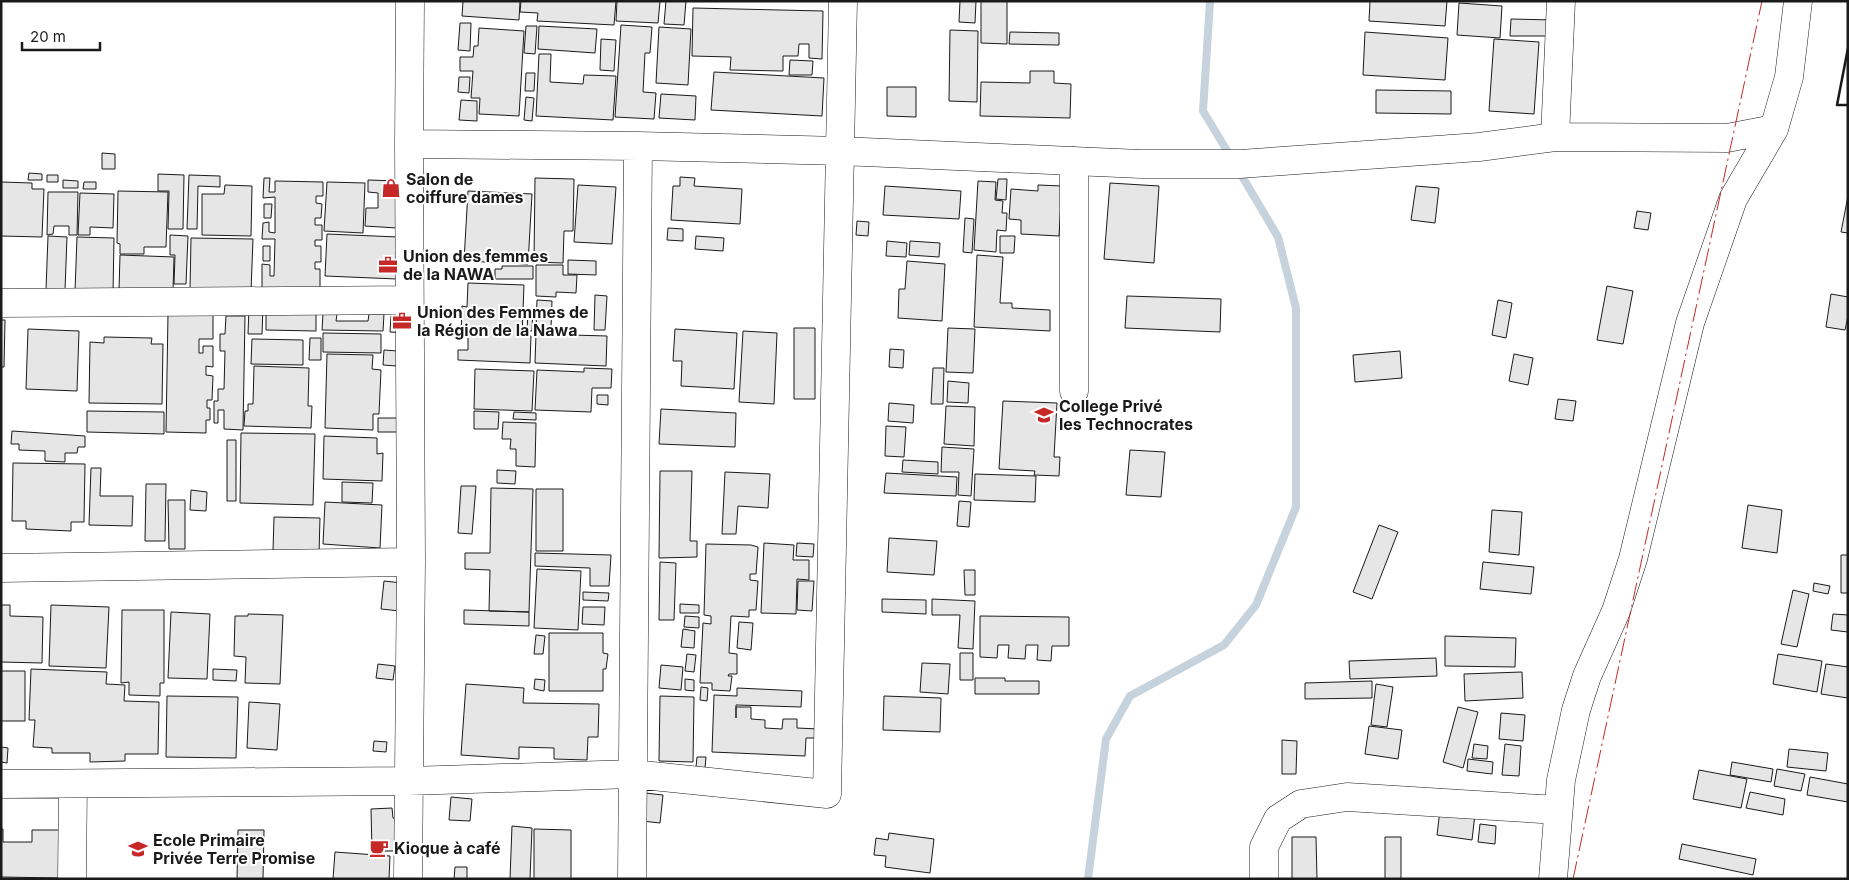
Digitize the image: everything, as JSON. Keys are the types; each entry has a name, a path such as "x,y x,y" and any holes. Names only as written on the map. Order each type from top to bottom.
{"street":[{"path":"408,879 411,562 409,300 410,1"},
{"path":"1,784 409,781 633,774 827,794 843,1"},
{"path":"1555,137 1561,1"},
{"path":"1553,879 1561,780 1576,710 1587,676 1616,611 1633,559 1690,323 1734,198 1774,129 1789,77 1798,1"},
{"path":"409,144 638,146 841,151 1141,164 1240,164 1479,147 1555,137 1727,138 1774,129"},
{"path":"632,879 638,146"},
{"path":"1074,161 1074,391"},
{"path":"1,303 409,300"},
{"path":"1,568 411,562"},
{"path":"72,784 72,879"},
{"path":"1264,879 1264,847 1278,819 1301,804 1348,797 1558,810"}],"building":[{"path":"463,1 520,1 519,20 462,16"},
{"path":"521,1 616,1 614,25 537,21 538,13 520,12"},
{"path":"617,1 660,1 658,23 616,21"},
{"path":"666,1 686,1 684,25 664,24"},
{"path":"960,1 976,1 975,23 959,22"},
{"path":"981,1 1007,1 1007,44 981,43"},
{"path":"1370,1 1447,1 1445,26 1369,21"},
{"path":"1459,3 1502,6 1500,38 1457,35"},
{"path":"693,8 823,11 822,59 809,58 809,44 799,44 798,56 783,56 783,71 730,70 731,57 692,56"},
{"path":"1511,19 1553,20 1552,36 1510,36"},
{"path":"460,23 471,23 470,51 458,50"},
{"path":"621,25 652,27 650,53 645,53 643,92 656,93 654,119 615,117"},
{"path":"526,26 537,26 535,54 524,53"},
{"path":"539,26 597,29 595,53 538,49"},
{"path":"659,27 691,29 688,85 656,83"},
{"path":"479,28 524,31 519,116 479,114 480,98 471,98 473,71 460,71 460,57 473,57 474,46 478,46"},
{"path":"950,30 978,31 977,102 949,101"},
{"path":"1010,32 1059,33 1059,45 1009,44"},
{"path":"1365,32 1448,38 1445,80 1363,75"},
{"path":"601,39 616,40 614,71 600,70"},
{"path":"1494,39 1539,42 1534,114 1489,111"},
{"path":"539,54 551,54 550,82 583,84 584,75 616,76 613,120 536,116"},
{"path":"790,60 813,61 812,75 789,75"},
{"path":"1030,71 1054,71 1054,83 1071,84 1070,118 980,116 981,82 1030,83"},
{"path":"714,72 824,78 822,116 711,110"},
{"path":"526,73 535,73 534,91 525,91"},
{"path":"459,77 470,77 469,93 458,92"},
{"path":"887,87 916,87 916,117 887,116"},
{"path":"1376,90 1451,91 1451,114 1376,113"},
{"path":"661,94 696,96 695,120 659,118"},
{"path":"526,97 534,98 532,121 524,120"},
{"path":"461,100 477,101 477,121 459,120"},
{"path":"102,153 115,154 115,169 102,169"},
{"path":"29,173 42,174 42,180 28,180"},
{"path":"158,174 184,175 183,229 168,229 169,191 158,191"},
{"path":"47,175 58,175 58,182 47,182"},
{"path":"189,175 220,176 220,187 198,186 197,229 187,229"},
{"path":"680,177 695,178 694,186 742,189 740,224 671,220 673,186 680,186"},
{"path":"264,178 270,178 269,192 275,192 275,181 323,182 323,196 316,196 316,203 322,204 321,218 315,218 315,225 322,225 322,240 315,240 315,246 321,246 321,262 315,262 315,269 320,269 320,288 262,288 262,264 270,265 270,276 274,276 275,239 262,239 263,223 269,222 269,232 275,233 275,197 263,198"},
{"path":"535,178 574,179 573,231 564,231 563,263 534,262"},
{"path":"998,179 1007,179 1006,200 996,199"},
{"path":"63,180 78,181 78,188 63,188"},
{"path":"368,180 399,181 397,228 365,226 366,208 378,208 378,193 368,192"},
{"path":"978,181 996,182 995,200 1003,201 1002,213 1007,213 1006,231 997,230 996,252 974,250"},
{"path":"1,182 32,183 32,189 44,189 42,237 1,236"},
{"path":"84,182 96,182 96,189 83,189"},
{"path":"327,182 365,183 363,233 324,231"},
{"path":"1110,183 1159,186 1154,263 1104,259"},
{"path":"225,185 252,186 251,236 202,235 202,194 224,194"},
{"path":"578,185 616,187 612,244 574,242"},
{"path":"1038,185 1062,186 1059,236 1021,234 1021,220 1009,219 1011,189 1038,191"},
{"path":"885,186 961,191 959,219 883,215"},
{"path":"1416,186 1439,188 1435,223 1411,220"},
{"path":"118,191 168,192 166,247 144,247 144,254 120,254 120,244 117,243"},
{"path":"468,191 532,194 528,264 464,261"},
{"path":"48,192 78,192 77,235 69,235 69,226 54,226 53,234 47,235"},
{"path":"80,193 114,194 113,228 90,227 90,235 78,235"},
{"path":"1848,196 1848,233 1841,232"},
{"path":"264,204 272,204 271,218 264,218"},
{"path":"1637,211 1651,213 1648,230 1634,228"},
{"path":"965,218 974,219 972,253 963,252"},
{"path":"857,221 869,222 868,236 856,235"},
{"path":"668,228 683,229 683,241 667,240"},
{"path":"327,234 398,237 397,279 325,276"},
{"path":"170,235 188,236 186,284 174,284 175,255 170,255"},
{"path":"48,236 67,237 65,290 46,290"},
{"path":"696,236 724,238 723,251 695,249"},
{"path":"1000,236 1015,236 1014,253 1000,253"},
{"path":"77,237 114,238 113,293 75,291"},
{"path":"191,238 253,239 251,291 190,289"},
{"path":"887,241 907,243 906,257 886,256"},
{"path":"910,241 940,243 939,257 909,255"},
{"path":"263,246 270,246 270,261 263,261"},
{"path":"120,255 174,257 173,292 119,290"},
{"path":"977,255 1003,257 1000,303 1012,303 1012,308 1050,310 1050,331 974,327"},
{"path":"568,260 596,261 596,275 568,274"},
{"path":"907,261 945,264 942,321 898,318 899,289 905,289"},
{"path":"536,265 563,265 563,275 577,275 576,293 556,292 556,297 536,296"},
{"path":"502,266 533,266 533,279 495,279 495,269 502,269"},
{"path":"468,283 524,285 522,336 531,336 530,363 458,360 458,350 468,350 468,335 461,335 462,306 467,307"},
{"path":"1607,286 1633,291 1623,344 1597,340"},
{"path":"1831,294 1848,297 1848,316 1845,330 1826,327"},
{"path":"595,295 607,296 605,330 594,330"},
{"path":"1127,296 1221,299 1220,332 1125,328"},
{"path":"537,300 552,301 551,328 536,327"},
{"path":"1498,300 1512,303 1506,338 1492,335"},
{"path":"249,307 263,307 262,334 248,334"},
{"path":"266,307 316,308 316,331 266,330"},
{"path":"528,310 533,310 532,331 527,331"},
{"path":"323,313 337,314 336,321 368,321 369,314 384,314 383,331 322,330"},
{"path":"168,314 213,315 213,339 199,339 199,353 203,353 203,346 213,346 213,367 206,366 206,375 213,376 212,400 207,400 207,408 210,408 210,420 206,420 206,433 166,432"},
{"path":"226,316 245,316 243,430 224,429 224,410 218,410 218,423 214,423 214,401 218,401 218,389 224,389 225,351 220,351 220,334 225,334"},
{"path":"391,316 407,317 405,333 390,332"},
{"path":"1,320 5,320 4,367 1,367"},
{"path":"794,328 815,328 815,399 794,399"},
{"path":"948,328 975,329 973,373 946,372"},
{"path":"28,329 79,331 77,391 26,389"},
{"path":"675,329 737,333 734,389 681,386 682,361 673,361"},
{"path":"743,331 777,333 774,404 739,402"},
{"path":"323,333 381,334 381,353 323,352"},
{"path":"536,334 607,336 606,366 535,363"},
{"path":"104,337 152,338 151,344 163,344 162,404 89,403 90,342 104,343"},
{"path":"310,338 321,338 321,360 309,360"},
{"path":"252,339 303,340 303,365 251,364"},
{"path":"890,349 904,350 903,368 889,367"},
{"path":"384,350 398,351 397,366 383,365"},
{"path":"1400,351 1402,378 1355,382 1353,355"},
{"path":"327,354 373,355 372,369 381,370 379,414 373,414 373,430 325,428"},
{"path":"1514,354 1533,358 1528,385 1509,381"},
{"path":"254,366 309,368 308,406 312,406 311,428 244,426 245,411 248,411 248,404 253,404"},
{"path":"584,368 612,369 611,388 592,388 591,412 535,410 537,370 584,372"},
{"path":"933,368 944,368 943,404 931,404"},
{"path":"475,369 534,371 532,411 474,409"},
{"path":"948,381 969,383 968,403 947,402"},
{"path":"597,395 608,395 608,405 597,404"},
{"path":"1558,399 1576,401 1573,421 1555,419"},
{"path":"1003,401 1057,403 1054,457 1060,457 1059,476 1034,475 1035,471 999,469"},
{"path":"889,403 914,405 913,423 888,421"},
{"path":"946,406 975,407 974,446 944,444"},
{"path":"661,409 736,413 735,447 659,444"},
{"path":"87,411 164,412 164,434 87,432"},
{"path":"474,411 499,412 498,429 474,429"},
{"path":"514,412 536,413 536,420 513,419"},
{"path":"378,418 399,418 399,432 378,432"},
{"path":"503,422 536,423 535,467 516,466 516,449 510,449 511,439 502,439"},
{"path":"886,426 906,427 904,457 885,456"},
{"path":"12,431 85,436 85,447 78,447 77,453 65,453 65,462 45,461 45,451 19,450 19,444 11,444"},
{"path":"241,433 315,434 313,505 240,503"},
{"path":"324,436 377,438 377,454 383,453 382,481 323,479"},
{"path":"227,440 236,440 236,501 227,501"},
{"path":"942,447 974,449 971,496 958,495 959,472 941,472"},
{"path":"1130,450 1165,452 1161,497 1126,495"},
{"path":"903,460 938,462 938,474 902,472"},
{"path":"13,463 85,464 84,522 71,522 71,531 26,529 26,521 12,521"},
{"path":"91,468 101,468 100,496 133,496 132,526 89,525"},
{"path":"497,470 516,471 515,484 497,483"},
{"path":"660,471 692,471 690,541 697,541 697,557 659,558"},
{"path":"725,472 770,474 768,508 738,506 736,534 722,534"},
{"path":"886,473 957,477 956,496 884,493"},
{"path":"975,474 1036,476 1035,502 974,500"},
{"path":"342,482 373,483 372,503 342,502"},
{"path":"146,484 166,484 165,541 145,541"},
{"path":"461,486 476,486 472,534 458,533"},
{"path":"491,488 533,489 529,612 489,611 490,570 465,569 465,553 490,553"},
{"path":"536,489 563,489 563,551 536,551"},
{"path":"191,490 207,492 206,511 190,510"},
{"path":"168,500 185,500 185,549 169,549"},
{"path":"959,501 971,502 969,527 957,526"},
{"path":"325,502 382,505 380,548 323,544"},
{"path":"1748,505 1782,510 1777,553 1742,548"},
{"path":"1492,510 1522,512 1519,555 1489,552"},
{"path":"274,517 320,518 319,553 273,551"},
{"path":"1379,525 1398,532 1372,599 1353,592"},
{"path":"889,538 937,541 934,575 887,572"},
{"path":"764,543 794,545 793,560 809,560 809,580 797,579 796,614 761,613"},
{"path":"797,543 814,544 813,557 796,556"},
{"path":"706,544 751,545 758,547 756,574 750,574 750,580 758,581 756,610 749,610 749,617 731,616 729,653 737,654 737,674 729,674 728,676 732,676 730,691 712,690 712,683 700,683 703,623 711,624 711,616 704,615"},
{"path":"535,553 611,555 609,586 590,586 590,568 535,566"},
{"path":"1841,555 1848,555 1848,593 1841,593"},
{"path":"660,562 676,563 674,620 659,620"},
{"path":"1483,562 1534,567 1531,594 1480,589"},
{"path":"537,569 581,571 578,630 534,628"},
{"path":"964,570 975,570 975,595 965,595"},
{"path":"384,581 402,583 400,611 381,609"},
{"path":"798,581 814,581 812,611 797,610"},
{"path":"1814,583 1830,586 1828,594 1813,591"},
{"path":"1793,590 1809,594 1797,647 1781,644"},
{"path":"583,592 609,593 608,601 583,600"},
{"path":"882,599 926,600 926,614 882,612"},
{"path":"932,599 975,601 973,649 958,648 960,615 932,615"},
{"path":"680,604 699,605 699,613 680,613"},
{"path":"1,605 10,605 10,616 43,617 42,663 1,662"},
{"path":"51,605 109,607 106,668 49,666"},
{"path":"583,607 605,607 604,625 582,624"},
{"path":"122,610 164,610 164,683 160,683 160,696 129,695 129,682 121,683"},
{"path":"464,610 529,612 529,626 464,624"},
{"path":"171,612 210,614 207,679 168,678"},
{"path":"248,614 283,615 280,684 245,683 246,657 234,656 235,616 248,616"},
{"path":"1833,614 1848,615 1848,632 1831,630"},
{"path":"685,616 699,617 699,628 684,627"},
{"path":"980,616 1069,617 1069,646 1052,646 1051,661 1037,660 1038,645 1026,645 1025,659 1008,658 1009,645 998,645 997,658 980,657"},
{"path":"739,622 753,623 751,650 737,648"},
{"path":"683,629 695,631 694,648 681,647"},
{"path":"549,633 603,633 603,653 608,654 606,669 603,669 603,691 549,691"},
{"path":"536,635 545,636 543,654 534,654"},
{"path":"1445,636 1516,638 1515,667 1445,666"},
{"path":"960,653 973,653 973,680 960,680"},
{"path":"687,654 696,655 694,672 685,671"},
{"path":"1778,654 1822,661 1817,692 1773,684"},
{"path":"1436,658 1437,676 1350,679 1349,661"},
{"path":"922,663 950,664 948,694 920,692"},
{"path":"378,664 395,666 393,680 376,678"},
{"path":"1826,664 1848,667 1848,698 1821,694"},
{"path":"661,665 683,667 681,690 659,688"},
{"path":"31,669 107,672 106,684 125,685 124,701 159,702 158,754 125,754 125,761 90,762 90,753 52,753 52,748 33,747 35,720 29,720"},
{"path":"213,669 237,670 236,681 213,680"},
{"path":"1,671 25,671 25,721 1,721"},
{"path":"1522,672 1523,698 1465,701 1464,674"},
{"path":"975,678 1005,678 1005,681 1039,681 1039,694 975,694"},
{"path":"535,679 545,680 544,691 534,689"},
{"path":"685,679 694,680 694,691 685,690"},
{"path":"1372,681 1372,698 1305,699 1305,683"},
{"path":"466,684 524,688 523,703 599,704 598,737 588,737 587,760 554,759 554,748 519,747 519,759 461,755"},
{"path":"1376,684 1393,687 1387,727 1371,725"},
{"path":"701,687 708,688 707,701 700,700"},
{"path":"737,688 802,691 801,707 736,705 736,707 751,707 751,719 765,720 765,728 782,729 783,719 797,719 797,728 819,729 818,738 806,738 805,756 712,752 714,695 737,696"},
{"path":"167,696 238,697 236,758 166,757"},
{"path":"660,696 694,697 693,762 659,761"},
{"path":"884,696 941,698 940,732 883,730"},
{"path":"249,702 280,704 277,750 247,748"},
{"path":"1458,707 1478,712 1463,768 1443,762"},
{"path":"1501,713 1525,715 1523,741 1499,739"},
{"path":"1369,726 1402,730 1398,759 1365,754"},
{"path":"1282,740 1297,741 1296,774 1282,774"},
{"path":"374,741 387,742 386,752 373,751"},
{"path":"1474,744 1488,746 1487,759 1472,758"},
{"path":"1505,744 1521,746 1519,776 1502,775"},
{"path":"1,747 8,748 7,763 1,762"},
{"path":"1789,749 1828,753 1826,771 1787,767"},
{"path":"697,757 706,757 705,768 696,767"},
{"path":"1468,759 1493,762 1492,774 1467,771"},
{"path":"1732,762 1773,769 1771,782 1730,775"},
{"path":"1777,769 1805,774 1801,791 1774,786"},
{"path":"1699,770 1747,779 1741,808 1693,799"},
{"path":"1810,777 1848,784 1848,802 1807,795"},
{"path":"1750,792 1785,799 1783,815 1746,808"},
{"path":"645,793 663,795 660,823 642,821"},
{"path":"451,797 472,799 470,821 449,820"},
{"path":"392,808 393,818 400,821 401,851 372,851 371,809"},
{"path":"1440,810 1475,814 1472,840 1437,835"},
{"path":"1480,824 1496,826 1495,844 1478,842"},
{"path":"512,826 532,828 530,879 510,879"},
{"path":"1,829 3,829 3,842 32,842 32,830 60,830 60,878 1,877"},
{"path":"534,829 571,830 571,879 534,879"},
{"path":"238,830 264,830 263,879 237,879"},
{"path":"889,833 934,839 930,873 885,867 886,856 874,855 876,838 888,840"},
{"path":"1292,837 1316,837 1317,879 1292,879"},
{"path":"1385,837 1401,837 1401,879 1385,879"},
{"path":"1682,844 1756,859 1753,875 1679,859"},
{"path":"335,852 390,856 389,879 333,879"},
{"path":"455,867 467,867 467,879 454,879"}],"waterway":[{"path":"1210,1 1203,111 1232,159"},
{"path":"1088,879 1106,739 1130,696 1224,645 1256,605 1296,507 1296,308 1278,237 1239,171"}],"wall":[{"path":"1848,48 1837,105 1848,105"}],"power":[{"path":"1573,879 1762,1"}],"place":[{"name":"Salon de coiffure dames","path":"391,188"},
{"name":"Union des femmes de la NAWA","path":"388,265"},
{"name":"Union des Femmes de la Région de la Nawa","path":"402,321"},
{"name":"College Privé les Technocrates","path":"1044,415"},
{"name":"Kioque à café","path":"379,848"},
{"name":"Ecole Primaire Privée Terre Promise","path":"138,849"}]}
